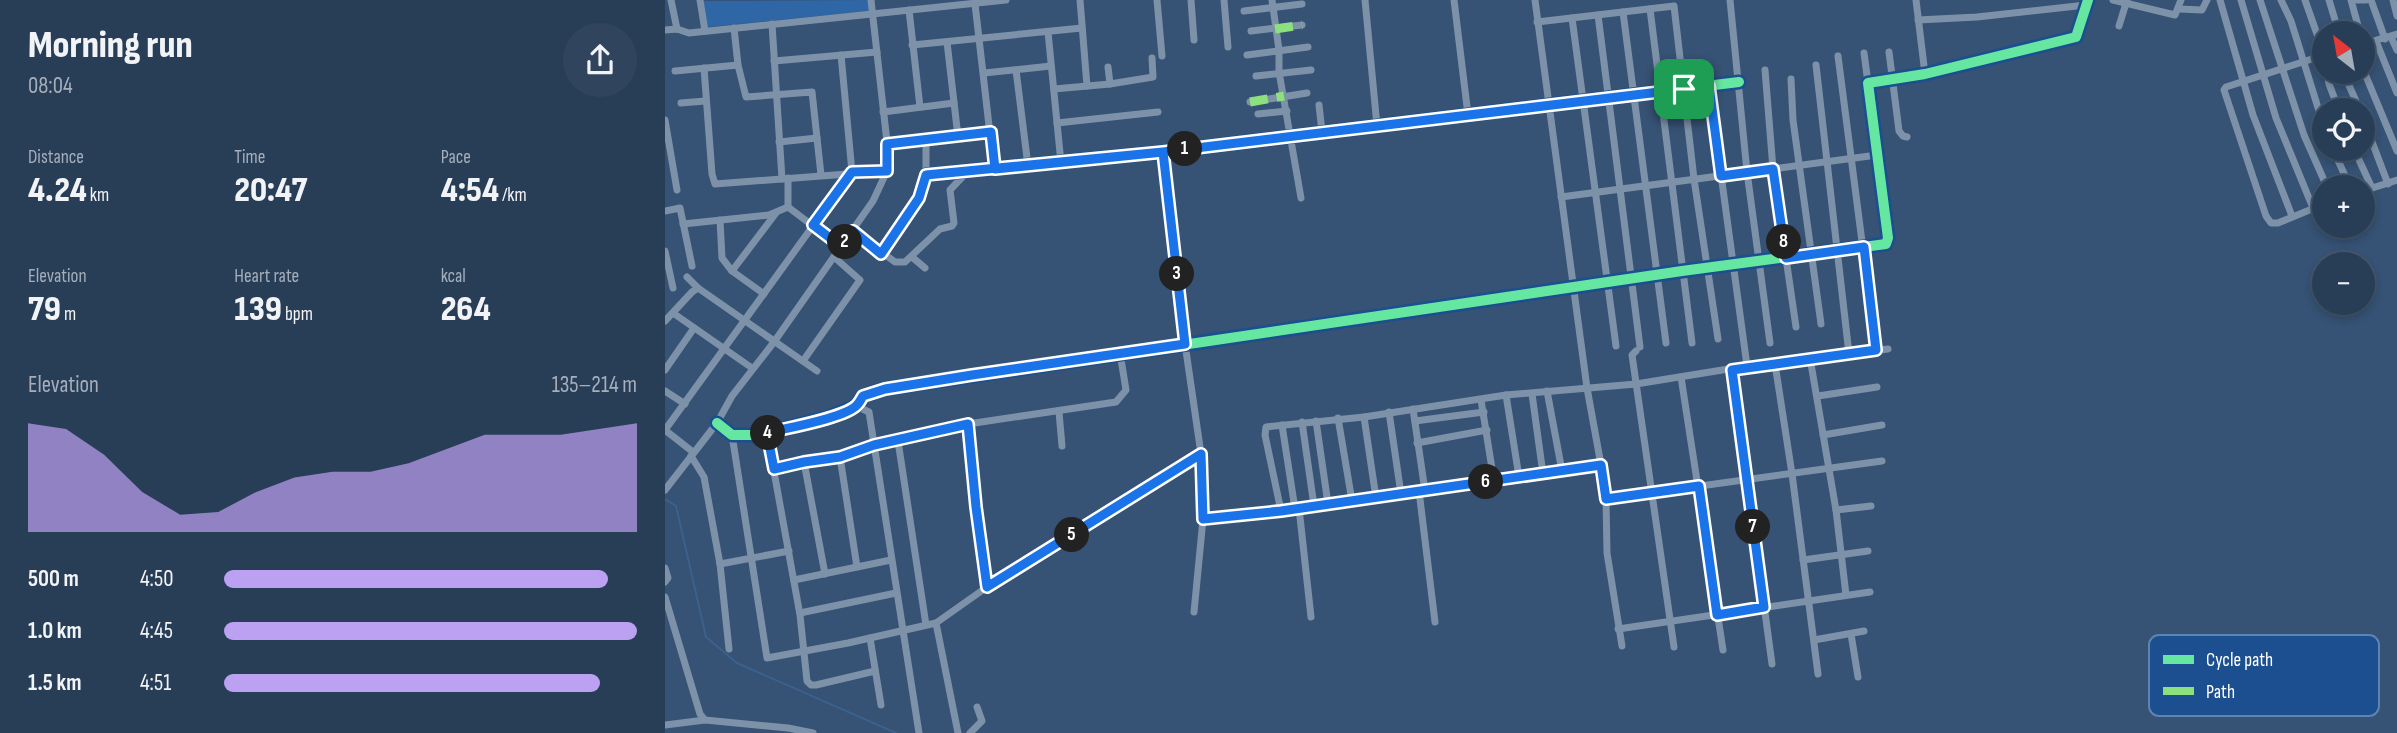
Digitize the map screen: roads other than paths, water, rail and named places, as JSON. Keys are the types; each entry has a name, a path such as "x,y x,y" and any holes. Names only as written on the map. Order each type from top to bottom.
{"street":[{"path":"671,0 677,29"},
{"path":"665,2 678,0"},
{"path":"700,0 705,31"},
{"path":"666,488 717,423 732,396 842,247 879,190 887,171 887,144 871,0"},
{"path":"665,30 677,29 689,33 1006,0"},
{"path":"1080,0 1087,86"},
{"path":"1157,0 1162,56"},
{"path":"1191,0 1194,40"},
{"path":"1224,0 1228,47"},
{"path":"1365,0 1377,126"},
{"path":"1454,0 1468,116"},
{"path":"1535,0 1587,388 1606,499 1608,553 1622,646"},
{"path":"1730,0 1747,172 1770,343"},
{"path":"1916,0 1925,74"},
{"path":"2113,0 2175,15 2181,0"},
{"path":"2150,9 2153,0"},
{"path":"2179,9 2203,10 2207,0"},
{"path":"2220,0 2253,115 2292,216"},
{"path":"2241,0 2276,118 2312,206"},
{"path":"2260,0 2304,135 2322,175"},
{"path":"2281,0 2291,21 2315,98"},
{"path":"2305,0 2312,21"},
{"path":"2329,0 2335,21"},
{"path":"2351,0 2357,21"},
{"path":"2363,0 2391,37 2397,50"},
{"path":"2393,0 2397,16"},
{"path":"1868,83 1925,74 2076,37 2087,2 1977,17 1918,20"},
{"path":"2119,26 2126,2"},
{"path":"975,4 995,169"},
{"path":"1273,4 1279,72 1301,198"},
{"path":"1244,12 1273,4 1302,4"},
{"path":"1537,22 1674,6 1694,179 1718,338"},
{"path":"1650,9 1692,343"},
{"path":"909,10 920,107"},
{"path":"1623,12 1667,344"},
{"path":"1598,15 1632,279 1638,349 1632,355 1674,647"},
{"path":"1572,18 1616,346"},
{"path":"772,24 779,142 788,207 842,247"},
{"path":"1251,31 1302,25"},
{"path":"734,28 738,65 746,97 813,92 821,175"},
{"path":"912,46 1083,29"},
{"path":"1048,32 1061,163"},
{"path":"2391,37 2376,41 2397,93"},
{"path":"947,42 958,137"},
{"path":"1247,55 1308,47"},
{"path":"774,61 877,52"},
{"path":"1889,52 1899,131 1907,137"},
{"path":"732,436 767,433 829,417 856,406 863,396 885,389 1887,243 1864,53"},
{"path":"729,649 720,564 704,477 692,454 665,430 852,172 841,55"},
{"path":"1839,57 1876,350"},
{"path":"1054,89 1153,77 1152,58"},
{"path":"2312,59 2226,86 2224,90 2266,216 2271,223 2278,223 2312,208"},
{"path":"675,71 738,65"},
{"path":"1816,65 1849,354"},
{"path":"984,74 1051,66"},
{"path":"1108,67 1110,84"},
{"path":"704,68 705,101 715,184 887,171"},
{"path":"1016,70 1028,166"},
{"path":"1256,76 1311,70"},
{"path":"1765,70 1773,169 1796,327"},
{"path":"1791,79 1793,120 1821,324"},
{"path":"926,175 1163,152 1739,82"},
{"path":"2369,84 2397,151"},
{"path":"1709,86 1747,366"},
{"path":"1250,102 1307,93"},
{"path":"681,103 705,101"},
{"path":"883,111 954,103"},
{"path":"1319,105 1322,132"},
{"path":"1258,114 1287,111"},
{"path":"1057,123 1158,112"},
{"path":"665,122 677,190"},
{"path":"887,144 991,132"},
{"path":"779,142 817,138"},
{"path":"881,254 919,198 926,175 926,141"},
{"path":"2375,150 2388,184"},
{"path":"1163,152 1185,344 1201,454 1203,519 1194,612"},
{"path":"1561,197 1877,155"},
{"path":"853,231 881,254 895,262 905,262 940,229 952,226 954,223 950,190 968,171"},
{"path":"665,179 675,177"},
{"path":"2375,187 2397,180"},
{"path":"684,224 776,212 788,207"},
{"path":"665,211 680,208 692,265"},
{"path":"732,271 776,212"},
{"path":"720,220 722,258 732,271 764,294"},
{"path":"665,251 673,288"},
{"path":"803,362 860,280 834,257"},
{"path":"912,257 925,268"},
{"path":"687,277 698,288 817,371"},
{"path":"665,321 698,288"},
{"path":"673,313 752,368"},
{"path":"665,370 694,328"},
{"path":"665,349 674,355"},
{"path":"1281,511 1265,435 1266,427 1364,417 1506,395 1636,384 1747,366 1888,349"},
{"path":"774,469 840,457 874,445 968,424 1116,402 1126,390 1121,354"},
{"path":"1811,358 1836,510 1846,595"},
{"path":"1775,364 1818,674"},
{"path":"1732,370 1772,664"},
{"path":"1681,377 1723,650"},
{"path":"1818,396 1877,387"},
{"path":"665,391 685,404"},
{"path":"1547,391 1562,471"},
{"path":"1532,394 1543,474"},
{"path":"1506,395 1519,477"},
{"path":"1481,400 1494,481"},
{"path":"856,406 869,412 919,733"},
{"path":"1413,409 1435,622"},
{"path":"1059,412 1062,446"},
{"path":"1389,412 1401,494"},
{"path":"1415,421 1484,412"},
{"path":"1364,417 1375,498"},
{"path":"1338,418 1352,501"},
{"path":"1316,421 1328,504"},
{"path":"1302,422 1314,506"},
{"path":"717,423 732,436 767,658 936,623 987,587 1201,454"},
{"path":"968,424 987,587"},
{"path":"1282,425 1297,509 1311,617"},
{"path":"1823,435 1882,425"},
{"path":"1417,443 1487,430"},
{"path":"767,433 800,613 807,681 811,685 875,671"},
{"path":"898,441 926,625"},
{"path":"840,457 857,567"},
{"path":"1606,499 1882,461"},
{"path":"804,462 825,574"},
{"path":"1203,519 1297,509 1601,465"},
{"path":"1836,510 1871,506"},
{"path":"720,564 789,551"},
{"path":"1803,560 1868,551"},
{"path":"794,580 891,559"},
{"path":"665,568 668,578 665,582"},
{"path":"1618,629 1870,592"},
{"path":"800,613 896,593"},
{"path":"665,597 700,714 705,720"},
{"path":"936,623 958,733"},
{"path":"1814,640 1864,631"},
{"path":"1851,634 1858,677"},
{"path":"870,638 881,705"},
{"path":"970,733 982,720 977,707"},
{"path":"665,725 705,720 788,727 813,733"}],"waterway":[{"path":"665,499 676,506 706,637 737,663 896,733"}]}
